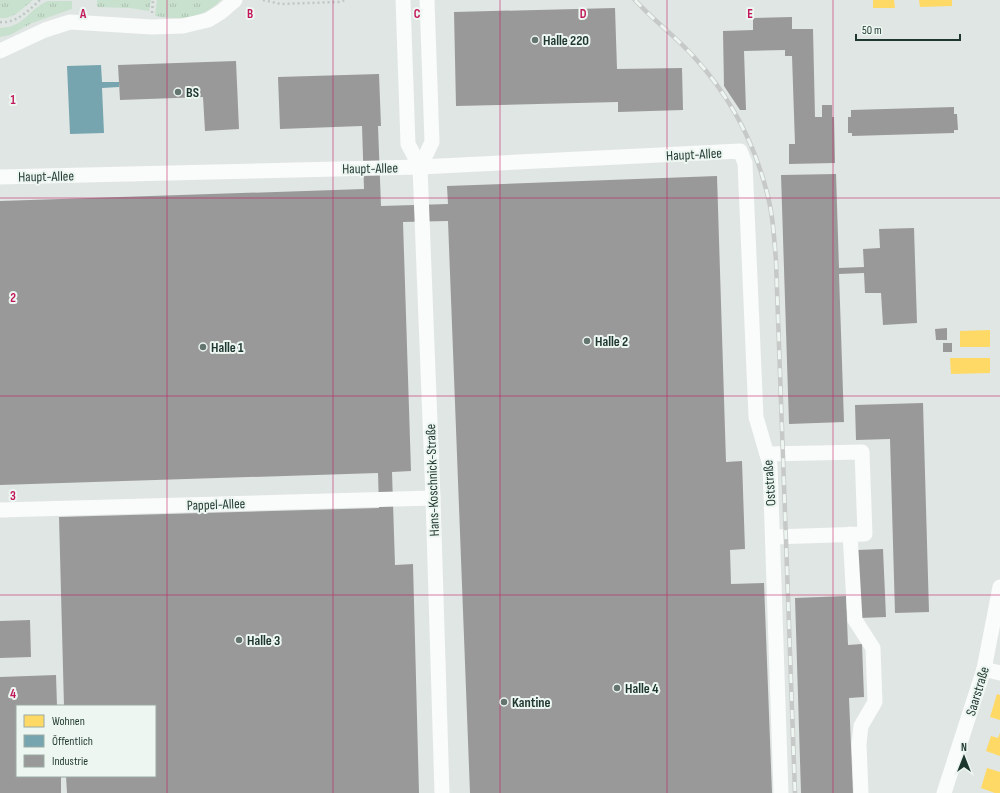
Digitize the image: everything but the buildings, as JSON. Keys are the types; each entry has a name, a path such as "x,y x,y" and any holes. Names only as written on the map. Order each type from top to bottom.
{"street":[{"path":"1,48 45,30 70,22 152,27 183,26 208,20 222,12 235,0"},
{"name":"Hans-Koschnick-Straße","path":"403,0 408,144 420,167 433,498 442,793"},
{"name":"Hans-Koschnick-Straße","path":"420,167 432,142 427,0"},
{"name":"Haupt-Allee","path":"0,177 420,167 740,151"},
{"name":"Oststraße","path":"740,151 744,163 756,418 770,465 781,793"},
{"path":"767,454 862,452 865,534 772,537"},
{"name":"Pappel-Allee","path":"0,510 433,498"},
{"path":"850,534 854,620 873,648 875,702 861,726 859,744 861,793"},
{"name":"Saarstraße","path":"944,793 984,669 1000,587"},
{"path":"984,669 1000,673"}],"path":[{"path":"0,22 16,20 40,0"},
{"path":"263,0 281,4 338,2 346,0"}],"green space":[{"path":"0,0 33,0 14,15 0,18"},
{"path":"97,0 151,0 149,11 130,8 97,7"},
{"path":"157,0 221,0 206,12 198,15 173,18 155,16"},
{"path":"48,1 72,1 72,9 32,23 10,35 0,37 0,28 8,27 21,21 41,4"}],"railway":[{"path":"635,0 694,57 718,86 738,118 754,153 761,171 770,207 776,261 795,793"}],"place":[{"name":"Halle 220","path":"535,40"},
{"name":"BS","path":"178,92"},
{"name":"Halle 2","path":"587,341"},
{"name":"Halle 1","path":"203,347"},
{"name":"Halle 3","path":"239,640"},
{"name":"Halle 4","path":"617,688"},
{"name":"Kantine","path":"504,702"}]}
